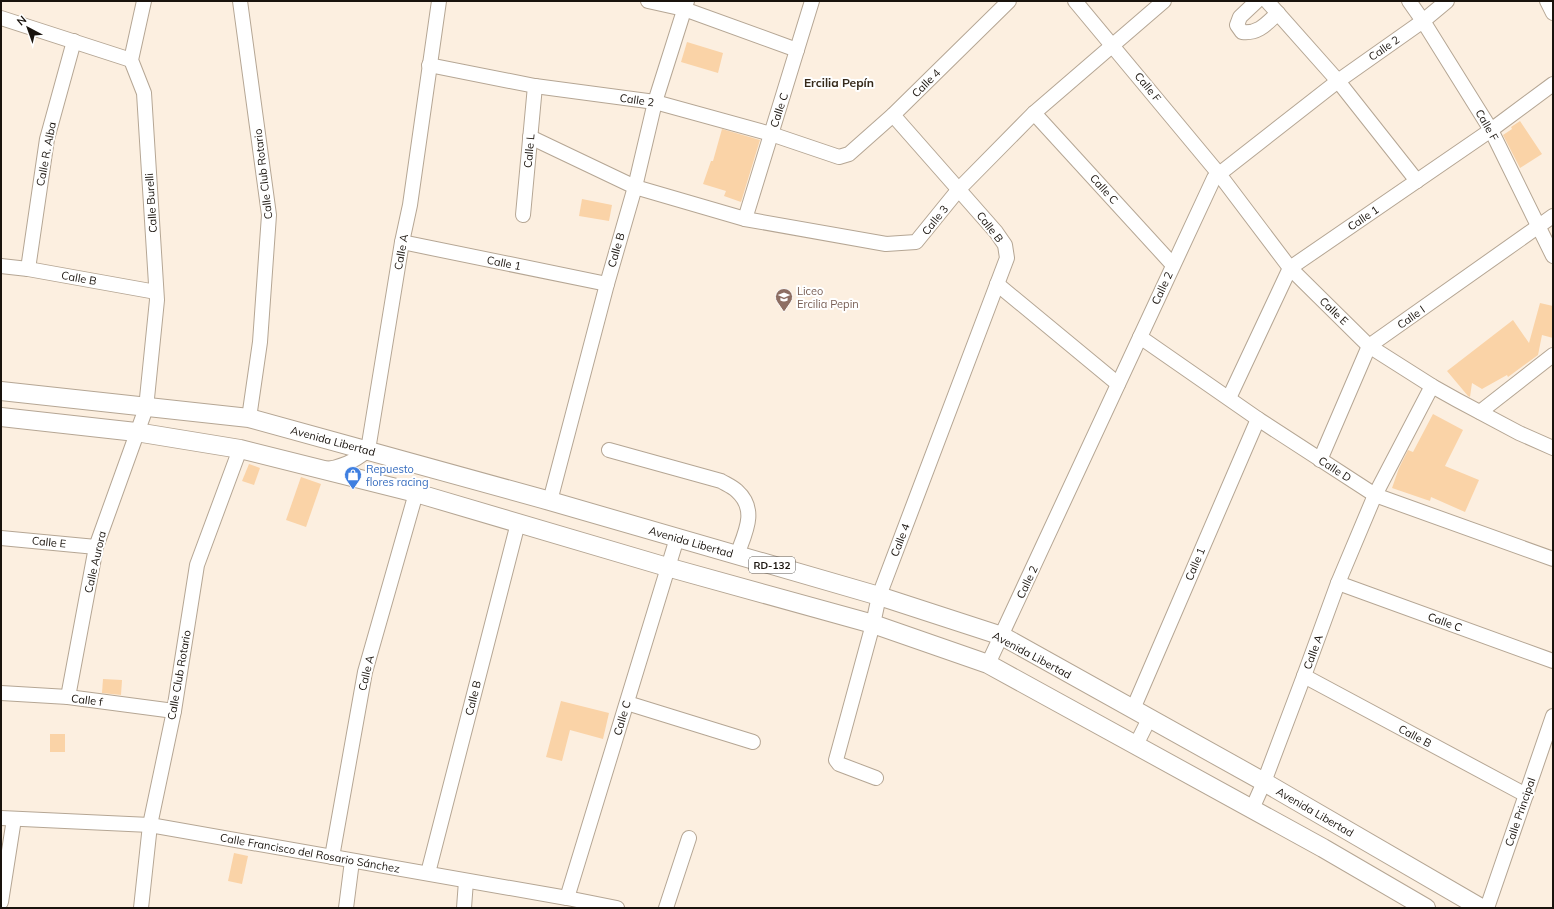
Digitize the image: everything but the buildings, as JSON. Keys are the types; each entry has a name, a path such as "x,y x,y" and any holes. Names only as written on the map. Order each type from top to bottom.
{"main road":[{"name":"Avenida Libertad","path":"1,391 146,408 249,418 550,501 879,596 1002,636 1264,782 1481,908"},
{"name":"RD-132","path":"1,417 136,432 240,449 416,493 667,567 873,624 988,664 1252,809 1426,908"}],"street":[{"path":"1,18 131,60 144,1"},
{"name":"Calle Club Rotario","path":"240,1 269,215 260,342 249,418"},
{"name":"Calle A","path":"368,450 402,242 410,205 439,1"},
{"path":"648,1 686,5 797,50"},
{"name":"Calle C","path":"745,219 812,1"},
{"name":"Calle 4","path":"839,157 850,154 893,115 1009,1"},
{"name":"Calle F","path":"1075,1 1219,174"},
{"name":"Calle 3","path":"530,137 634,187 745,219 886,244 916,242 959,190 1034,113 1164,1"},
{"path":"1257,1 1240,16 1236,25 1242,32 1251,33 1260,29 1278,13"},
{"path":"1267,1 1338,81 1417,181"},
{"name":"Calle F","path":"1409,1 1491,130 1553,256"},
{"name":"Calle 2","path":"988,664 1214,178 1338,81 1423,21 1447,1"},
{"path":"1547,1 1553,13"},
{"name":"Calle B","path":"550,501 634,187 655,102 686,5"},
{"name":"Calle R. Alba","path":"28,269 47,139 74,41"},
{"name":"Calle Burelli","path":"131,60 144,93 157,300 146,408"},
{"name":"Calle 2","path":"429,65 535,86 655,102 771,134 839,157"},
{"name":"Calle 1","path":"1290,268 1491,130 1553,84"},
{"name":"Calle L","path":"523,215 535,86"},
{"name":"Calle C","path":"1034,113 1173,265"},
{"name":"Calle B","path":"893,115 996,232 1005,245 1007,258 997,284"},
{"name":"Calle E","path":"1219,174 1290,268 1369,346 1432,386 1519,433 1553,448"},
{"name":"Calle I","path":"1369,346 1553,216"},
{"name":"Calle 1","path":"402,242 607,284"},
{"name":"Calle B","path":"1,266 28,269 156,292"},
{"path":"1229,398 1290,268"},
{"path":"997,284 1118,384"},
{"name":"Calle 4","path":"876,778 839,764 836,760 873,624 879,596 997,284"},
{"name":"Calle D","path":"1140,337 1258,419 1375,495 1553,559"},
{"path":"1320,460 1369,346"},
{"path":"1480,412 1553,355"},
{"name":"Calle A","path":"1252,809 1264,782 1338,583 1375,495 1432,386"},
{"name":"Calle Aurora","path":"68,697 96,547 136,432 146,408"},
{"name":"Calle 1","path":"1133,709 1258,419"},
{"name":"Calle Club Rotario","path":"141,908 150,826 174,711 198,565 240,449"},
{"path":"319,469 337,467 354,461 368,450"},
{"path":"609,450 721,481 737,491 747,505 749,522 737,555"},
{"name":"Calle A","path":"332,857 365,672 416,493"},
{"name":"Calle B","path":"428,873 518,523"},
{"name":"Calle E","path":"1,538 96,547"},
{"name":"Calle C","path":"567,898 677,538"},
{"name":"Calle C","path":"1338,583 1553,661"},
{"name":"Calle B","path":"1304,676 1526,795"},
{"name":"Calle f","path":"1,693 68,697 174,711"},
{"path":"626,703 752,742"},
{"name":"Calle Principal","path":"1487,908 1553,716"},
{"path":"1136,746 1149,719"},
{"path":"1,902 8,818"},
{"name":"Calle Francisco del Rosario Sánchez","path":"8,818 150,826 428,873 617,908"},
{"path":"666,908 690,838"},
{"path":"346,908 352,860"},
{"path":"464,908 466,881"}],"place":[{"name":"Liceo Ercilia Pepin","path":"784,312"},
{"name":"Repuesto flores racing","path":"353,490"}],"district":[{"name":"Ercilia Pepín","path":"839,83"}]}
